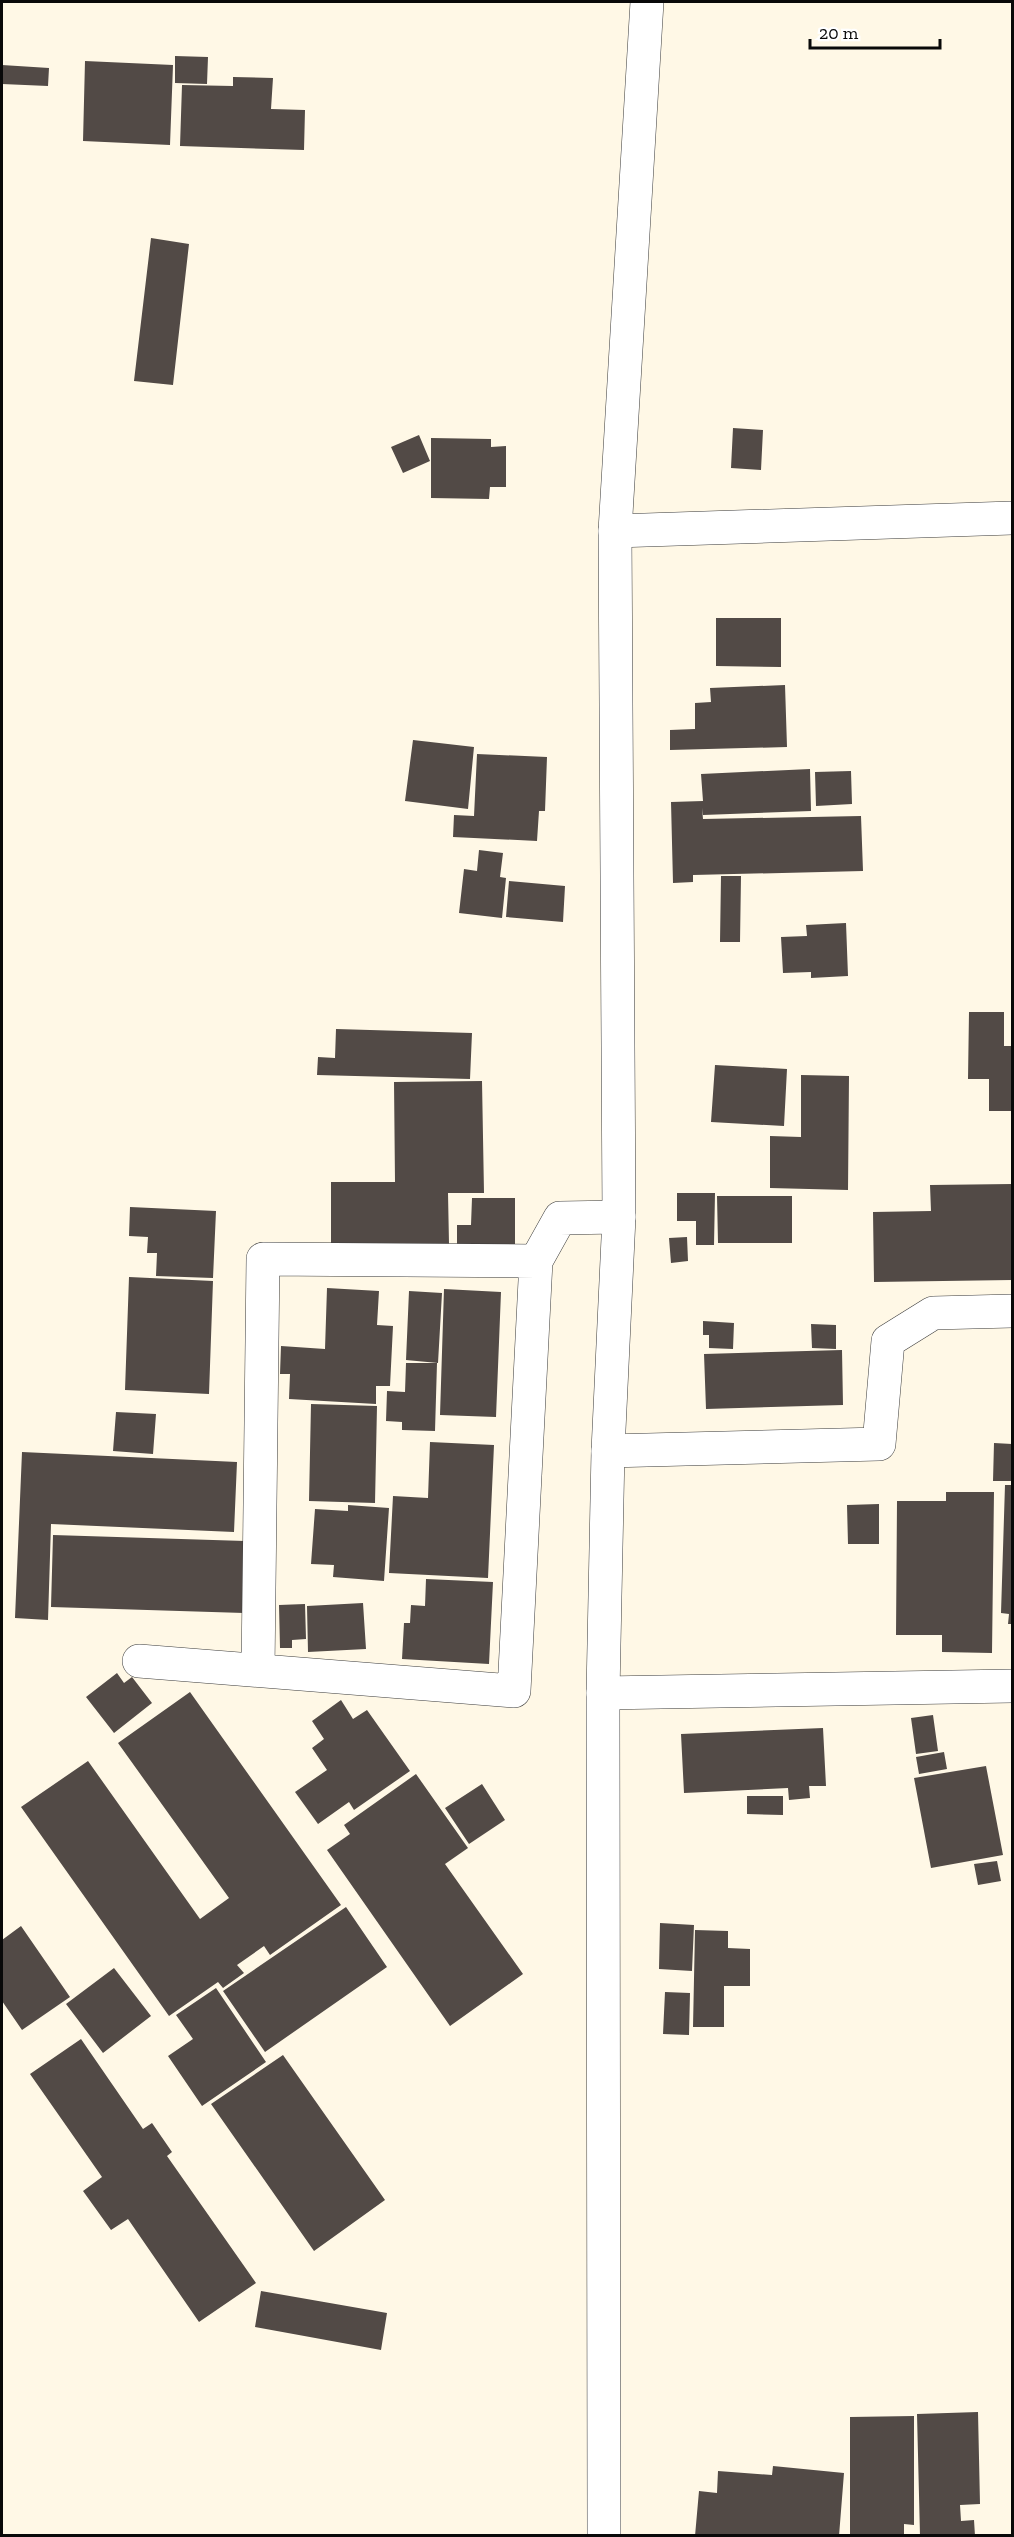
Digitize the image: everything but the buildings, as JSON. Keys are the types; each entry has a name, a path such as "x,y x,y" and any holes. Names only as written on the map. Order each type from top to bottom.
{"street":[{"path":"604,2535 603,1693 608,1451 619,1217 615,531 647,2"},
{"path":"615,531 1012,518"},
{"path":"139,1661 514,1690 536,1261 560,1218 619,1217"},
{"path":"258,1670 264,1259 536,1261"},
{"path":"608,1451 879,1444 888,1341 933,1312 1012,1311"},
{"path":"603,1693 1012,1686"}]}
